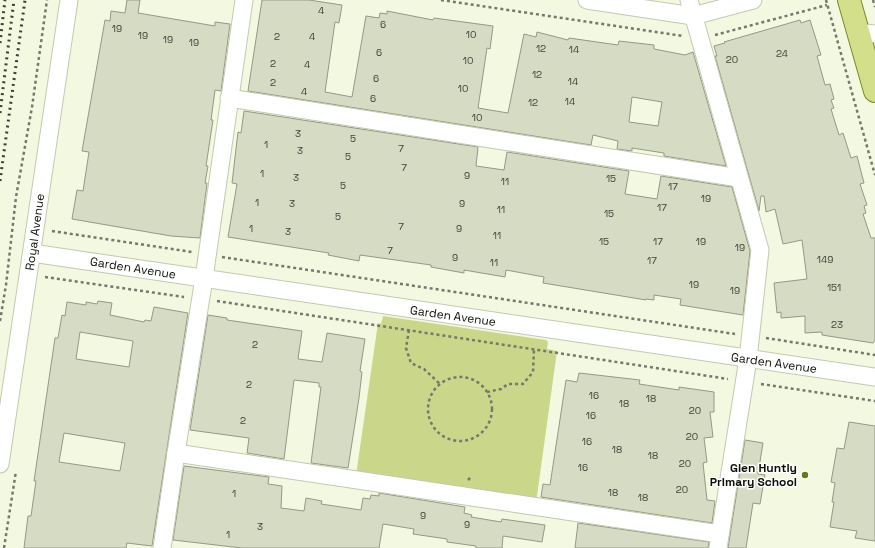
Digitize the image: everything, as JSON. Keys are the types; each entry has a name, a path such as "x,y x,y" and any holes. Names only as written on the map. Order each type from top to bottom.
{"main road":[{"path":"850,0 867,33 875,90"}],"street":[{"name":"Royal Avenue","path":"0,464 69,0"},
{"path":"162,548 204,278 244,0"},
{"path":"587,0 691,8 753,0"},
{"path":"176,453 719,541 748,360 760,250 691,8"},
{"path":"229,98 740,178"},
{"name":"Garden Avenue","path":"32,253 748,360 875,377"}],"path":[{"path":"0,321 6,285 16,197 32,107 47,0"},
{"path":"826,0 875,175"},
{"path":"873,0 875,7"},
{"path":"52,231 875,354"},
{"path":"45,277 409,330 875,401"},
{"path":"409,330 406,348 411,363 424,369 440,384"},
{"path":"487,392 502,389 508,384 523,384 533,372 534,349"},
{"path":"463,377 474,380 483,386 493,406 489,424 482,433 473,439 462,441 451,440 441,434 432,425 429,414 429,403 432,393 440,384 449,379 463,377"}],"green space":[{"path":"383,316 546,340 548,342 547,349 557,351 536,503 356,475 378,323 381,324"}],"building":[{"path":"127,0 140,0 138,13 215,26 215,22 230,24 221,91 215,90 211,120 213,120 206,166 208,166 205,183 207,183 200,238 171,236 72,219 77,190 83,191 89,152 82,151 105,20 110,21 111,11 125,13"},
{"path":"262,0 309,0 342,5 339,23 335,22 325,92 352,97 366,16 379,18 380,13 387,14 387,11 433,20 434,18 493,26 490,49 487,48 478,108 508,113 524,34 536,37 537,32 568,40 569,38 618,45 619,41 654,45 654,49 685,55 693,52 726,166 664,156 664,153 632,148 632,151 617,149 618,141 593,135 591,145 248,91","holes":["632,97 662,102 658,126 629,122"]},
{"path":"800,20 801,23 810,20 821,55 817,56 825,85 830,84 834,99 831,100 834,108 831,109 839,135 843,133 851,158 857,156 864,183 860,184 867,205 864,206 866,213 863,214 871,238 875,238 875,340 873,343 822,335 822,332 805,333 805,316 781,318 781,312 777,313 774,283 807,279 802,240 783,244 775,209 766,212 764,196 761,196 759,211 715,56 717,56 714,46"},
{"path":"244,111 478,147 476,166 504,170 507,152 629,171 625,194 657,199 661,176 732,187 750,251 743,315 680,305 681,299 654,295 654,300 646,300 543,283 544,277 506,270 505,277 464,270 464,273 431,267 431,265 360,255 359,261 328,255 329,253 228,237 237,184 232,183 238,132 241,133"},
{"path":"98,301 112,303 110,315 144,322 145,320 151,321 154,307 188,313 152,546 127,543 126,548 24,548 28,516 31,516 36,481 34,481 55,338 58,338 62,315 65,316 67,302 86,305 86,302 97,304","holes":["80,332 133,341 129,367 76,359","64,433 125,443 120,471 59,462"]},
{"path":"208,315 227,318 227,320 302,331 298,359 322,362 327,333 365,339 360,371 362,372 359,398 348,468 311,463 321,387 319,387 319,383 294,380 284,459 247,453 249,438 190,430"},
{"path":"579,373 640,380 639,384 679,390 679,387 714,392 714,412 710,412 713,437 704,438 707,462 703,463 707,500 715,501 712,523 541,497 543,484 550,485 566,380 577,382"},
{"path":"849,422 875,426 875,541 855,538 857,531 830,527 835,483 831,482 837,448 844,449"},
{"path":"745,440 763,443 758,474 765,475 760,504 753,503 746,548 728,548"},
{"path":"184,466 269,477 268,484 282,486 281,508 304,511 306,498 322,501 321,504 361,510 363,498 370,499 371,495 379,496 379,493 465,507 464,513 472,515 471,517 501,522 502,519 545,525 542,542 503,536 502,548 476,548 476,546 447,542 447,539 413,534 414,529 383,524 379,548 242,548 173,540"},
{"path":"578,523 709,542 708,548 575,548"}],"railway":[{"path":"0,43 5,0"},
{"path":"0,113 14,0"},
{"path":"0,181 25,0"}],"place":[{"name":"Glen Huntly Primary School","path":"805,475"}]}
